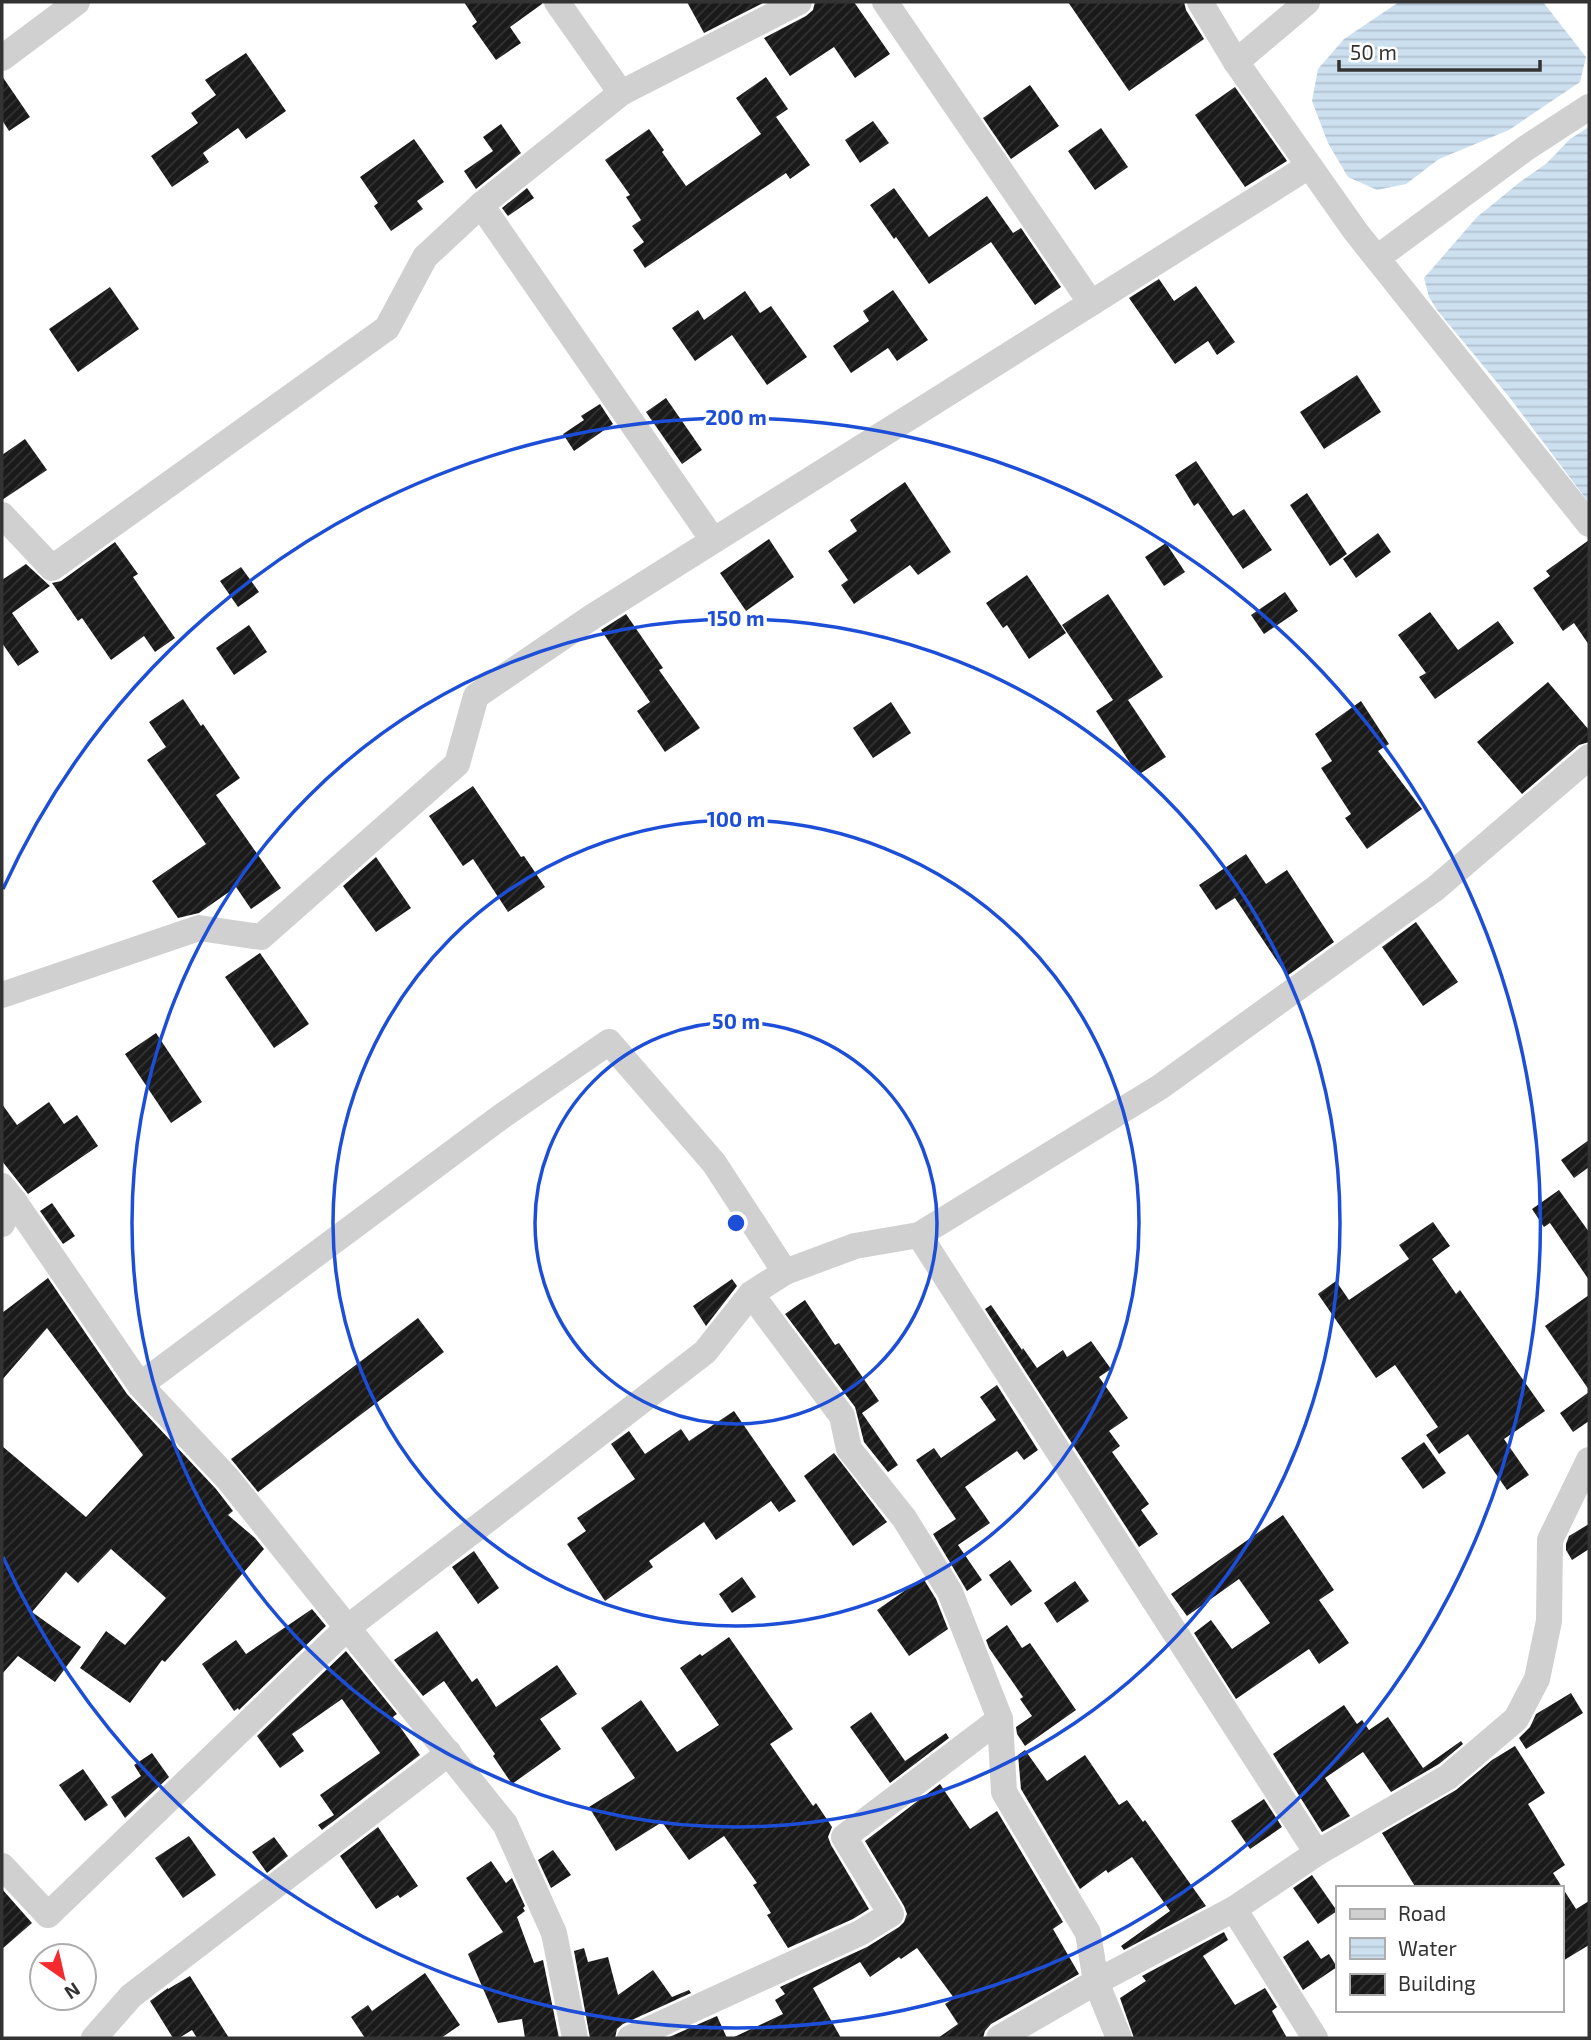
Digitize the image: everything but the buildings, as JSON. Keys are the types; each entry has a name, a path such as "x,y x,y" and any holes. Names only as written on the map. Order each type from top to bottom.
{"street":[{"path":"2,58 77,2"},
{"path":"557,2 621,93"},
{"path":"2,515 52,568 387,328 425,257 481,205 621,93 799,2"},
{"path":"886,2 1091,303"},
{"path":"1199,2 1236,62 1356,232 1589,524"},
{"path":"1236,62 1307,2"},
{"path":"1377,258 1526,148 1589,107"},
{"path":"2,995 199,928 261,937 457,764 476,696 592,617 713,540 1309,166"},
{"path":"481,205 713,540"},
{"path":"2,1866 48,1914 347,1628 705,1352 751,1294 785,1272 855,1246 919,1235 1160,1087 1436,888 1589,757"},
{"path":"140,1385 502,1116 608,1042 714,1163 785,1272"},
{"path":"6,1204 140,1385 228,1479 505,1824 554,1933 575,2038"},
{"path":"919,1235 1317,1853"},
{"path":"751,1294 842,1416 849,1448 904,1518 950,1592 1000,1719 1004,1792 1088,1933 1096,1982 1119,2038"},
{"path":"999,2038 1096,1982 1234,1909 1317,1853 1448,1777 1516,1719 1537,1679 1549,1621 1549,1540 1589,1460"},
{"path":"631,2038 860,1933 891,1914 844,1837 1000,1719"},
{"path":"94,2038 131,1996 449,1753"},
{"path":"1234,1909 1315,2038"}],"water":[{"path":"1399,2 1543,2 1586,57 1580,82 1509,130 1439,159 1406,184 1377,190 1348,177 1328,143 1312,101 1318,69 1344,39"},
{"path":"1589,127 1589,503 1510,398 1437,310 1429,297 1424,278 1477,217 1547,163 1570,139"}]}
